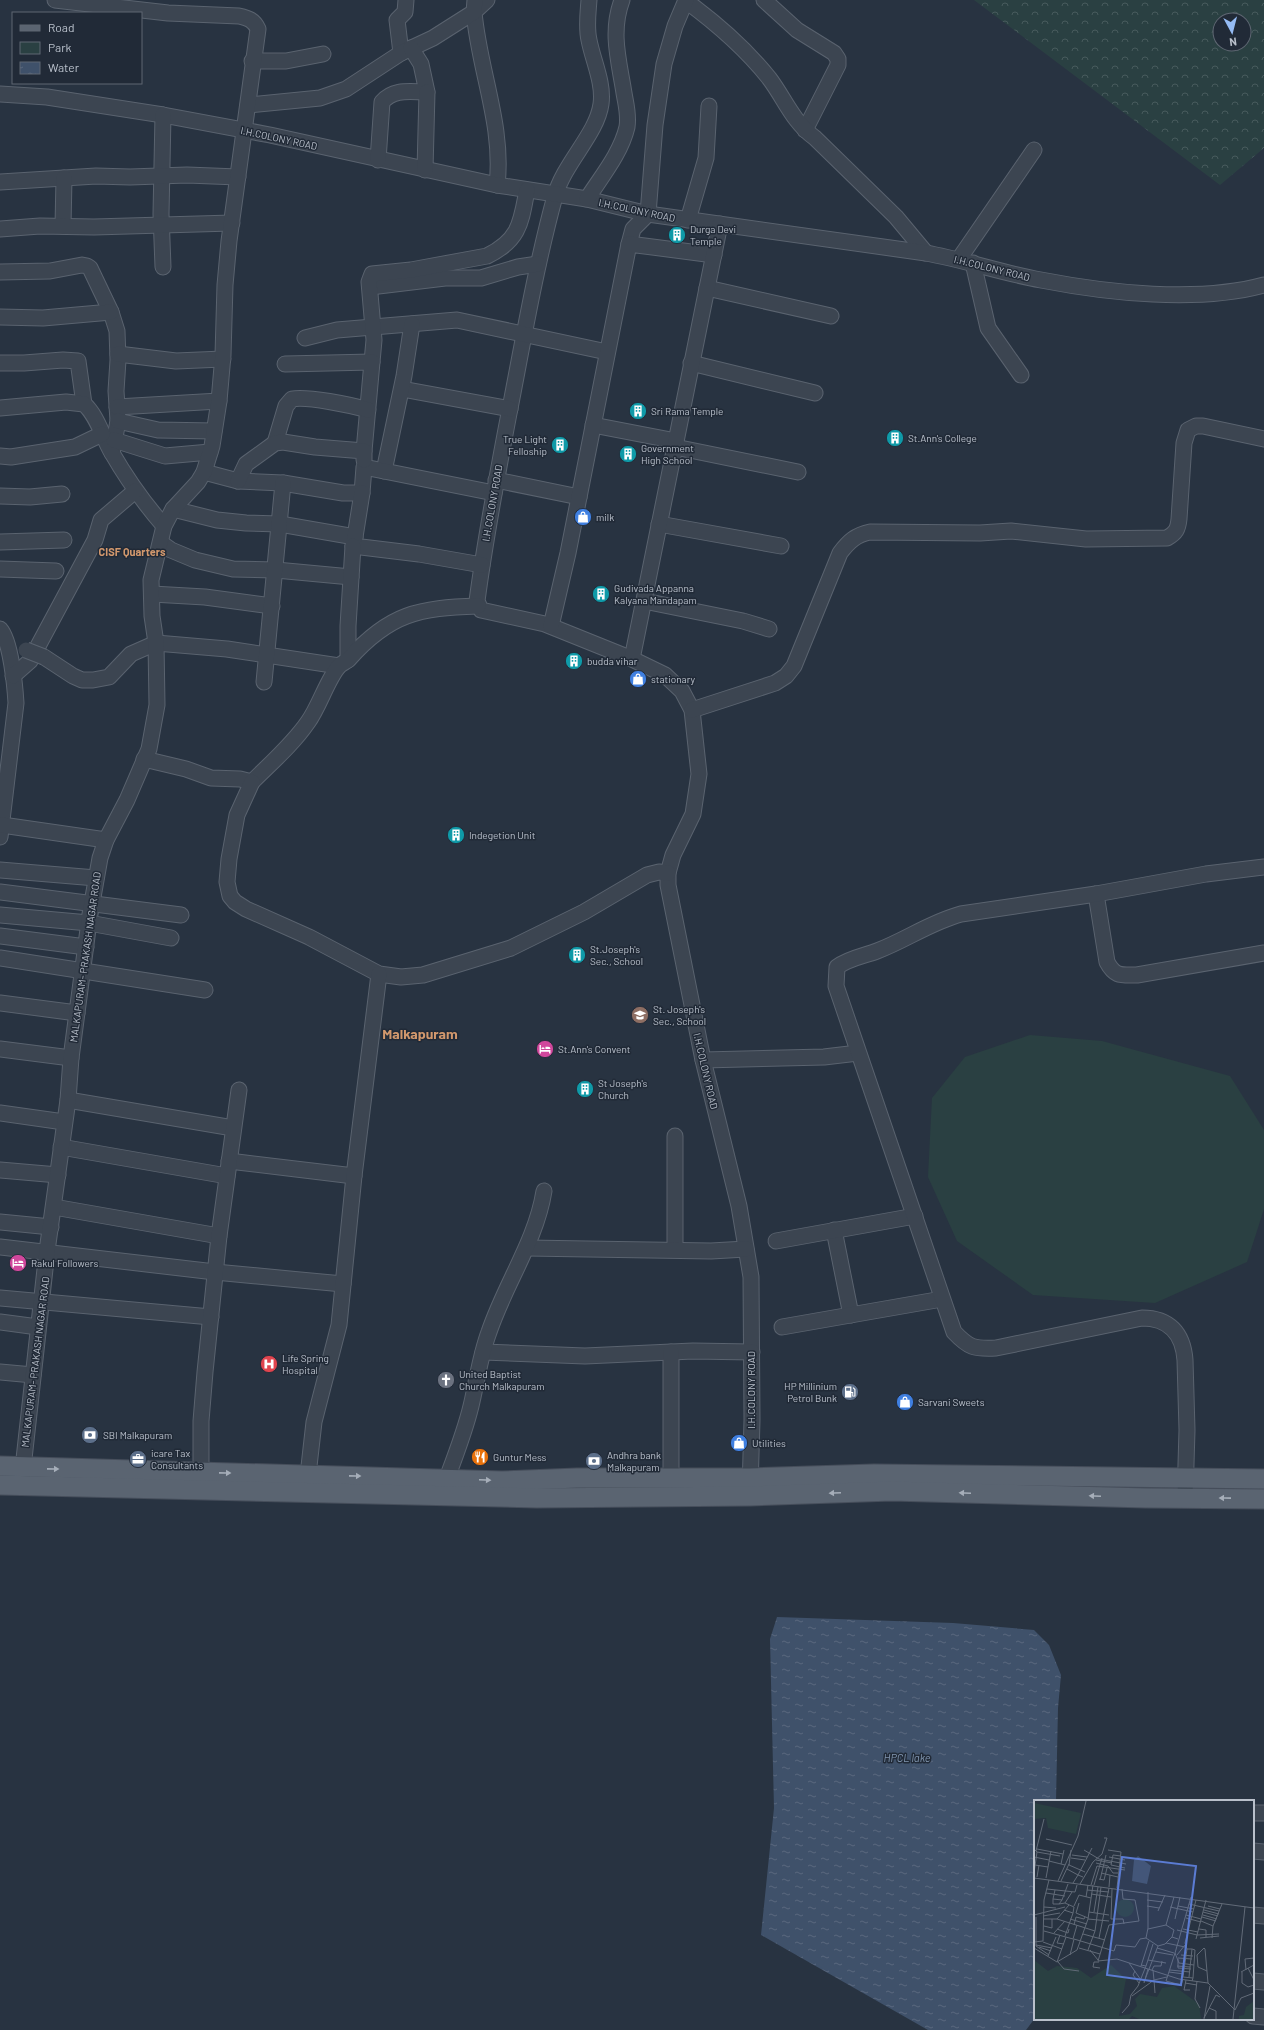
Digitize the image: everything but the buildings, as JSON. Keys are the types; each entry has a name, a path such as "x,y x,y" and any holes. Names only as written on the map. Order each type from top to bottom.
{"main road":[{"path":"0,1466 22,1477 446,1496 598,1498 750,1487 874,1474 1264,1479"},
{"path":"0,1485 22,1477 201,1472 447,1478 502,1481 599,1478 671,1478 750,1487 1264,1499"}],"street":[{"name":"MALKAPURAM- PRAKASH NAGAR ROAD","path":"22,1477 38,1327 68,1100 71,1058 96,878 106,840 127,800 149,749 157,705 156,643 152,616 151,580 164,526 173,509 198,482 204,472 214,432 223,360 225,285 243,131 248,105 252,61 258,29 255,23 249,19 239,16 168,13 55,0"},
{"path":"406,0 405,12 397,20 406,51 421,64 427,92 425,170"},
{"path":"248,105 320,98 339,92 354,85 406,51 433,38 475,6 487,0"},
{"path":"555,194 566,167 591,132 601,106 602,92 587,32 589,0"},
{"path":"587,199 615,155 627,126 628,114 617,48 615,26 622,0"},
{"path":"551,626 568,553 629,244 633,229 648,214 654,125 664,64 675,26 686,0 708,17 760,68 769,78 792,116 896,217 926,253"},
{"path":"764,0 797,30 834,54 838,59 838,65 805,130"},
{"path":"475,6 481,63 496,128 500,163 497,185"},
{"path":"252,61 286,61 323,54"},
{"path":"378,160 382,102 391,94 397,92 427,92"},
{"name":"I.H.COLONY ROAD","path":"0,94 47,97 163,115 497,185 587,199 648,214 926,253 966,261 1041,280 1135,293 1223,294 1264,286"},
{"path":"688,220 706,158 709,106"},
{"path":"163,115 163,267"},
{"path":"1021,375 988,328 966,261 1034,150"},
{"path":"0,182 96,176 187,175 238,177"},
{"path":"63,226 64,178"},
{"path":"343,663 348,626 354,541 362,493 364,450 372,362 373,328 369,278 372,274 411,270 487,256 496,251 511,240 519,227 527,190"},
{"name":"I.H.COLONY ROAD","path":"555,194 538,264 495,487 482,565 478,606 484,611 551,626 632,659 665,675 682,691 692,710 698,761 697,799 694,814 673,855 668,873 671,901 703,1060 739,1206 751,1277 752,1352 750,1487"},
{"path":"0,229 63,226 232,223"},
{"path":"632,659 720,224"},
{"path":"629,244 714,255"},
{"path":"370,287 445,278 481,278 518,267 538,264"},
{"path":"0,272 50,271 87,266 111,312 117,331 117,414 109,442"},
{"path":"707,288 831,316"},
{"path":"0,317 43,318 111,312"},
{"path":"305,338 337,330 373,328 446,320 466,321 524,336 607,352"},
{"path":"384,471 402,389 412,324"},
{"path":"118,354 176,361 223,360"},
{"path":"0,363 63,360 78,361 84,404 109,442 135,491 164,526"},
{"path":"285,364 372,362"},
{"path":"691,363 815,393"},
{"path":"402,389 510,409"},
{"path":"275,443 286,406 292,399 298,398 334,403 368,410"},
{"path":"117,414 219,401"},
{"path":"0,408 66,402 84,404"},
{"path":"117,414 158,430 214,432"},
{"path":"593,425 798,472"},
{"path":"692,710 775,683 786,676 794,666 809,632 840,553 852,538 870,532 980,534 1011,532 1086,539 1167,538 1173,535 1178,524 1184,443 1188,430 1196,426 1203,426 1264,438"},
{"path":"0,456 11,457 109,442 165,456 210,452"},
{"path":"238,481 246,464 275,443 283,442 315,447 364,450"},
{"path":"364,467 495,487 579,497"},
{"path":"204,472 238,481 283,483 343,493 362,493"},
{"path":"264,682 276,570 283,483"},
{"path":"14,681 30,661 95,540 100,520 135,491"},
{"path":"0,496 30,497 62,494"},
{"path":"173,509 216,520 280,524 354,541 482,565"},
{"path":"660,524 782,546"},
{"path":"0,542 64,540"},
{"path":"161,543 171,550 195,560 233,569 276,570 351,577"},
{"path":"0,569 56,571"},
{"path":"152,594 205,597 272,606"},
{"path":"644,601 743,621 769,629"},
{"path":"478,606 437,608 414,612 402,617 389,623 363,643 343,663 309,722 252,782 237,815 229,859 227,882 230,896 235,902 246,909 308,937 379,974 401,976 424,975 511,948 584,912 646,875 659,872 668,873"},
{"path":"0,629 6,638 14,681 16,703 1,831 106,840"},
{"path":"8,649 26,650 44,657 73,676 82,680 102,680 115,673 131,654 139,649 156,643 343,663"},
{"path":"144,760 186,769 211,778 240,779 252,782"},
{"path":"1185,1498 1187,1430 1185,1360 1181,1338 1176,1332 1159,1320 1142,1318 996,1348 977,1349 964,1344 954,1332 836,986 837,966 878,950 947,918 962,914 1096,894 1206,874 1264,867"},
{"path":"0,870 96,878"},
{"path":"0,892 181,915"},
{"path":"1096,894 1107,962 1112,971 1120,975 1137,975 1264,952"},
{"path":"0,915 89,923 171,938"},
{"path":"0,936 86,947"},
{"path":"0,958 206,990"},
{"path":"308,1475 314,1422 338,1325 354,1176 379,974"},
{"path":"0,1003 77,1013"},
{"path":"0,1049 71,1058"},
{"path":"703,1060 824,1057 858,1053"},
{"path":"201,1472 202,1414 215,1272 240,1090"},
{"path":"68,1100 234,1128"},
{"path":"0,1113 64,1122"},
{"path":"675,1136 675,1250"},
{"path":"61,1147 228,1169 354,1176"},
{"path":"0,1170 58,1175"},
{"path":"447,1478 468,1418 483,1352 503,1295 527,1248 541,1210 544,1191"},
{"path":"54,1207 219,1236"},
{"path":"776,1242 914,1216"},
{"path":"0,1222 51,1227"},
{"path":"834,1230 851,1315"},
{"path":"0,1247 48,1251 215,1272 343,1284"},
{"path":"527,1248 711,1251 746,1249"},
{"path":"0,1298 42,1303 211,1317"},
{"path":"782,1327 942,1299"},
{"path":"0,1322 38,1327"},
{"path":"483,1352 585,1356 671,1352 752,1352"},
{"path":"671,1352 671,1478"},
{"path":"0,1372 33,1375"},
{"path":"598,1498 599,1478"},
{"path":"1254,1814 1264,1813"},
{"path":"1254,1851 1264,1852"},
{"path":"1254,1915 1264,1916"},
{"path":"1254,1981 1264,1982"},
{"path":"1254,2016 1264,2017"}],"green space":[{"path":"974,0 1264,0 1264,148 1220,185"},
{"path":"1030,1035 1102,1041 1230,1076 1264,1130 1264,1209 1247,1262 1155,1303 1033,1295 957,1241 928,1177 932,1098 965,1057"}],"water":[{"name":"HPCL lake","path":"777,1617 953,1623 1034,1630 1049,1645 1061,1675 1058,1708 1056,1800 1034,1800 1034,2019 1026,2030 928,2030 761,1935 774,1808 770,1639"}],"place":[{"name":"Durga Devi Temple","path":"677,235"},
{"name":"Sri Rama Temple","path":"638,411"},
{"name":"St.Ann's College","path":"895,438"},
{"name":"True Light Felloship","path":"560,445"},
{"name":"Government High School","path":"628,454"},
{"name":"milk","path":"583,517"},
{"name":"Gudivada Appanna Kalyana Mandapam","path":"601,594"},
{"name":"budda vihar","path":"574,661"},
{"name":"stationary","path":"638,679"},
{"name":"Indegetion Unit","path":"456,835"},
{"name":"St.Joseph's Sec., School","path":"577,955"},
{"name":"St. Joseph's Sec., School","path":"640,1015"},
{"name":"St.Ann's Convent","path":"545,1049"},
{"name":"St Joseph's Church","path":"585,1089"},
{"name":"Rakul Followers","path":"18,1263"},
{"name":"Life Spring Hospital","path":"269,1364"},
{"name":"United Baptist Church Malkapuram","path":"446,1380"},
{"name":"HP Millinium Petrol Bunk","path":"850,1392"},
{"name":"Sarvani Sweets","path":"905,1402"},
{"name":"SBI Malkapuram","path":"90,1435"},
{"name":"Utilities","path":"739,1443"},
{"name":"Guntur Mess","path":"480,1457"},
{"name":"icare Tax Consultants","path":"138,1459"},
{"name":"Andhra bank Malkapuram","path":"594,1461"}],"district":[{"name":"CISF Quarters","path":"132,551"},
{"name":"Malkapuram","path":"420,1033"}]}
